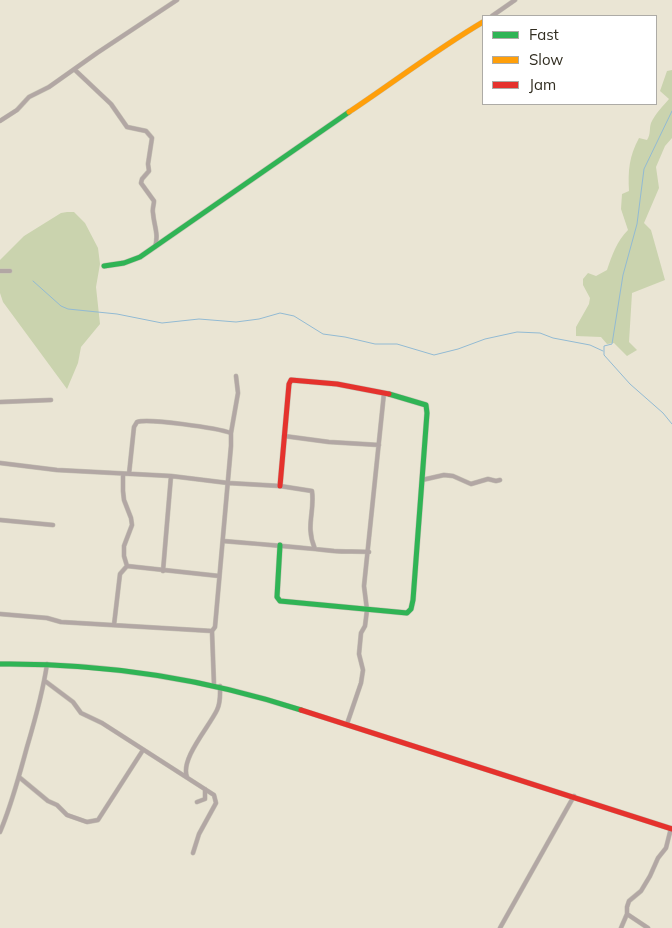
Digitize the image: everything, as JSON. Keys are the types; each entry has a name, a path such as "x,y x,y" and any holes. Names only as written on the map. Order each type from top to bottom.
{"street":[{"path":"0,121 17,110 30,97 49,87 177,0"},
{"path":"493,15 515,0"},
{"path":"104,266 136,260 209,208 366,102 449,42 482,23"},
{"path":"74,70 111,104 127,127 146,131 152,138 148,164 149,171 141,183 154,201 152,212 157,230 155,247"},
{"path":"0,271 10,271"},
{"path":"188,779 185,766 218,709 220,701 212,631 215,627 231,432 238,393 236,376"},
{"path":"280,486 289,384 291,380 320,382 384,393 420,402 426,406 427,413 411,609 407,613 280,602 277,597 280,545"},
{"path":"347,724 361,683 363,670 359,654 361,633 365,626 367,610 364,586 384,393"},
{"path":"0,402 51,400"},
{"path":"129,474 134,427 137,422 160,422 231,432"},
{"path":"284,436 329,442 379,445"},
{"path":"0,463 57,470 171,476 228,483 280,486 312,491 309,529 316,549"},
{"path":"123,474 122,490 124,500 132,518 132,525 124,546 125,564 127,566"},
{"path":"422,480 444,475 453,476 471,484 488,479 500,480"},
{"path":"163,571 171,476"},
{"path":"0,520 53,525"},
{"path":"223,541 280,545 294,548 369,552"},
{"path":"127,566 219,576"},
{"path":"114,625 120,574 127,566"},
{"path":"0,614 47,618 61,622 212,631"},
{"path":"0,664 47,664 124,670 177,677 262,696 672,828 666,848 658,858 650,876 641,891 629,902 621,928"},
{"path":"0,832 8,815 19,778 45,681 47,664"},
{"path":"45,681 73,702 81,713 102,723 214,795 216,803 199,834 194,853"},
{"path":"19,778 48,801 57,805 67,816 81,821 95,822 102,815 143,750"},
{"path":"172,768 185,766"},
{"path":"197,802 205,799 205,790"},
{"path":"500,928 574,796"},
{"path":"626,914 648,928"}],"green space":[{"path":"672,70 672,138 665,146 656,167 659,188 644,223 651,230 665,280 632,293 629,342 637,350 627,356 614,343 607,344 601,337 576,336 576,327 589,304 590,298 583,285 583,279 588,273 596,276 607,270 618,244 628,230 621,209 622,194 629,191 631,158 639,138 647,140 650,125 659,110 669,99 660,91 667,71"},
{"path":"74,212 85,223 98,248 100,264 96,287 100,324 81,347 78,363 67,389 3,302 0,293 0,260 24,236 61,213"}],"waterway":[{"path":"672,111 644,169 637,224 623,275 612,344 604,346 604,355 630,384 663,413 672,424"},
{"path":"33,281 61,306 68,309 117,314 162,323 199,319 236,322 259,319 280,313 294,316 323,334 375,344 397,344 434,355 485,339 517,332 540,333 553,338 590,345 603,351"}],"traffic: fast":[{"path":"104,266 124,263 140,257 349,112"},
{"path":"280,545 277,597 280,601 407,613 411,609 427,413 426,405 389,394"},
{"path":"0,664 77,666 152,675 227,689 301,710"}],"traffic: slow":[{"path":"349,112 432,54 482,23"}],"traffic: jam":[{"path":"280,486 289,384 291,380 337,384 389,394"},
{"path":"301,710 672,829"}]}
